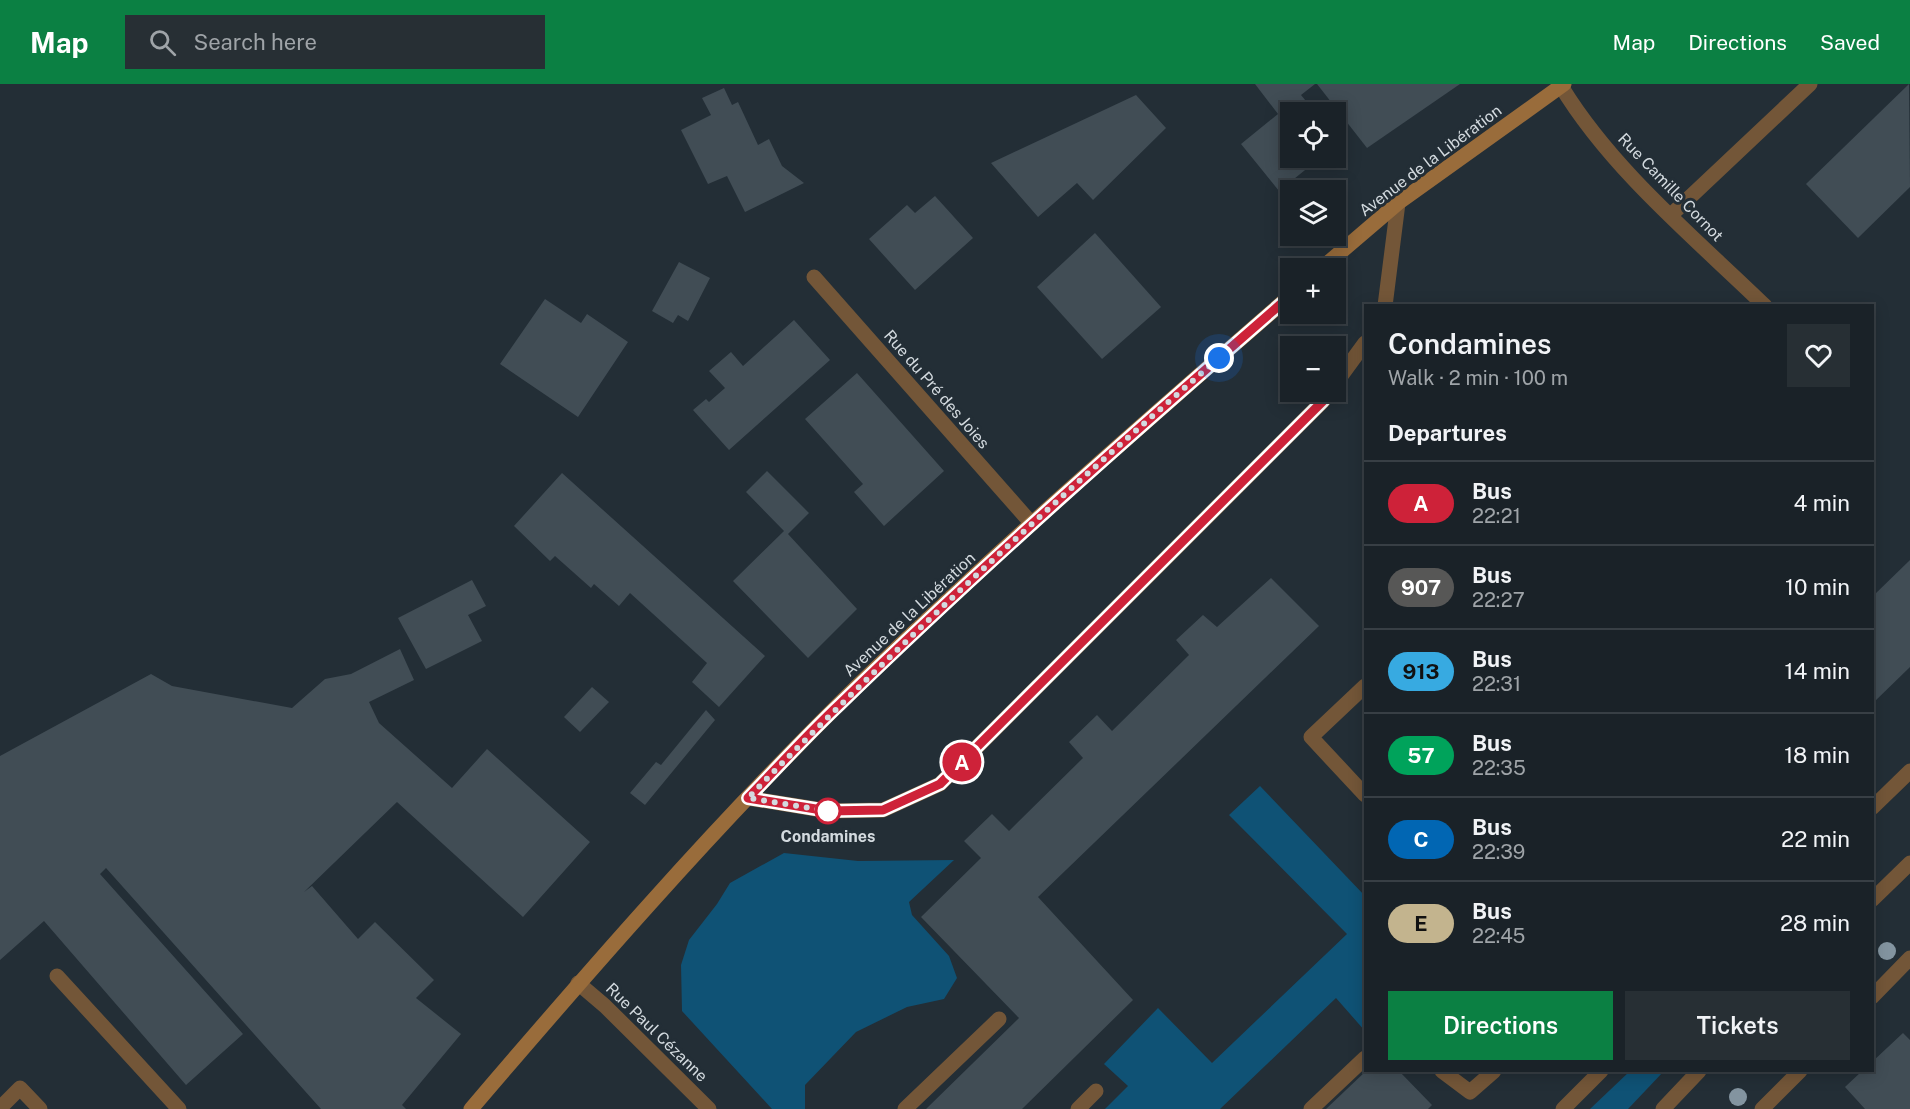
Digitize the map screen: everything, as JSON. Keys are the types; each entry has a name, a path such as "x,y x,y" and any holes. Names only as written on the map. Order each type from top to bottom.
{"main road":[{"name":"Avenue de la Libération","path":"1334,258 1398,203 1562,85"},
{"name":"Avenue de la Libération","path":"471,1109 579,983 748,798 838,705 1032,524 1280,305"}],"street":[{"path":"1671,215 1810,84"},
{"name":"Rue Camille Cornot","path":"1562,85 1591,129 1636,181 1763,304"},
{"path":"1386,304 1398,203"},
{"name":"Rue du Pré des Joies","path":"814,277 1032,524"},
{"path":"1346,369 1364,344"},
{"path":"748,798 828,811 883,810 940,784 1322,402"},
{"path":"1364,687 1311,737 1364,794"},
{"path":"1874,806 1910,771"},
{"path":"1874,898 1910,863"},
{"path":"1874,995 1910,958"},
{"path":"57,976 179,1109"},
{"name":"Rue Paul Cézanne","path":"579,983 709,1109"},
{"path":"905,1109 999,1019"},
{"path":"1311,1109 1364,1059"},
{"path":"1443,1072 1470,1092 1493,1072"},
{"path":"1563,1109 1600,1072"},
{"path":"1663,1109 1698,1072"},
{"path":"1770,1106 1799,1072"},
{"path":"0,1108 20,1088 40,1109"},
{"path":"1078,1109 1095,1091"}],"shaded area":[{"path":"1260,786 1364,895 1364,1030 1336,998 1220,1109 1105,1109 1128,1086 1104,1064 1158,1008 1212,1063 1347,934 1229,815"},
{"path":"784,853 858,861 954,860 909,902 912,915 949,956 957,978 944,999 907,1007 856,1032 805,1085 805,1109 772,1109 682,1011 681,965 689,940 730,883"},
{"path":"1629,1072 1663,1072 1628,1109 1590,1109"}],"building":[{"path":"1255,84 1315,84 1301,95 1307,102 1280,102 1280,168 1308,168 1293,180 1280,180 1279,191 1241,144 1278,114"},
{"path":"1317,84 1460,84 1367,148 1346,121 1346,102 1331,102"},
{"path":"1909,84 1910,187 1858,238 1806,184"},
{"path":"724,88 732,105 738,102 758,145 769,139 782,166 804,183 745,212 727,176 708,184 681,130 711,115 702,98"},
{"path":"1136,95 1166,128 1093,200 1077,183 1038,217 991,163"},
{"path":"935,196 973,238 915,290 869,239 907,205 915,213"},
{"path":"1095,233 1161,307 1102,359 1037,287"},
{"path":"679,262 710,278 688,321 678,315 673,323 652,311"},
{"path":"545,299 581,323 587,314 628,342 578,417 500,364"},
{"path":"794,320 830,360 729,450 693,410 706,399 709,402 725,388 709,371 731,352 743,366"},
{"path":"857,373 944,471 884,526 854,492 863,484 805,419"},
{"path":"767,471 809,513 788,534 857,609 808,658 733,581 784,531 746,492"},
{"path":"562,473 765,656 719,707 692,682 707,663 630,593 619,606 594,584 591,588 555,556 550,561 514,526"},
{"path":"1910,560 1910,667 1874,702 1874,595"},
{"path":"1271,578 1319,626 1038,897 1133,1000 1022,1109 926,1109 1019,1018 921,917 981,858 964,841 992,814 1009,831 1083,758 1069,742 1097,715 1112,731 1189,655 1176,640 1203,615 1217,627"},
{"path":"472,580 486,606 468,615 482,641 426,669 398,618"},
{"path":"400,649 414,680 369,702 379,723 452,788 487,749 590,842 523,917 397,802 304,892 312,886 358,939 375,922 434,980 416,998 461,1034 402,1105 406,1109 321,1109 106,868 100,874 243,1034 186,1085 44,921 0,960 0,756 151,674 172,686 292,708 325,679 351,674"},
{"path":"592,687 609,702 580,732 564,717"},
{"path":"706,710 715,720 645,805 630,793 656,762 661,765"},
{"path":"1903,1033 1910,1040 1910,1109 1865,1109 1845,1087 1861,1072 1874,1072 1874,1060"},
{"path":"1365,1072 1400,1072 1432,1105 1428,1109 1326,1109"}],"bus line":[{"name":"A","path":"1280,305 954,596 838,705 748,798 828,811 883,810 940,784 1322,402"}],"place":[{"name":"Condamines","path":"828,811"}],"route":[{"path":"828,811 748,798 838,705 954,596 1219,358"}]}
